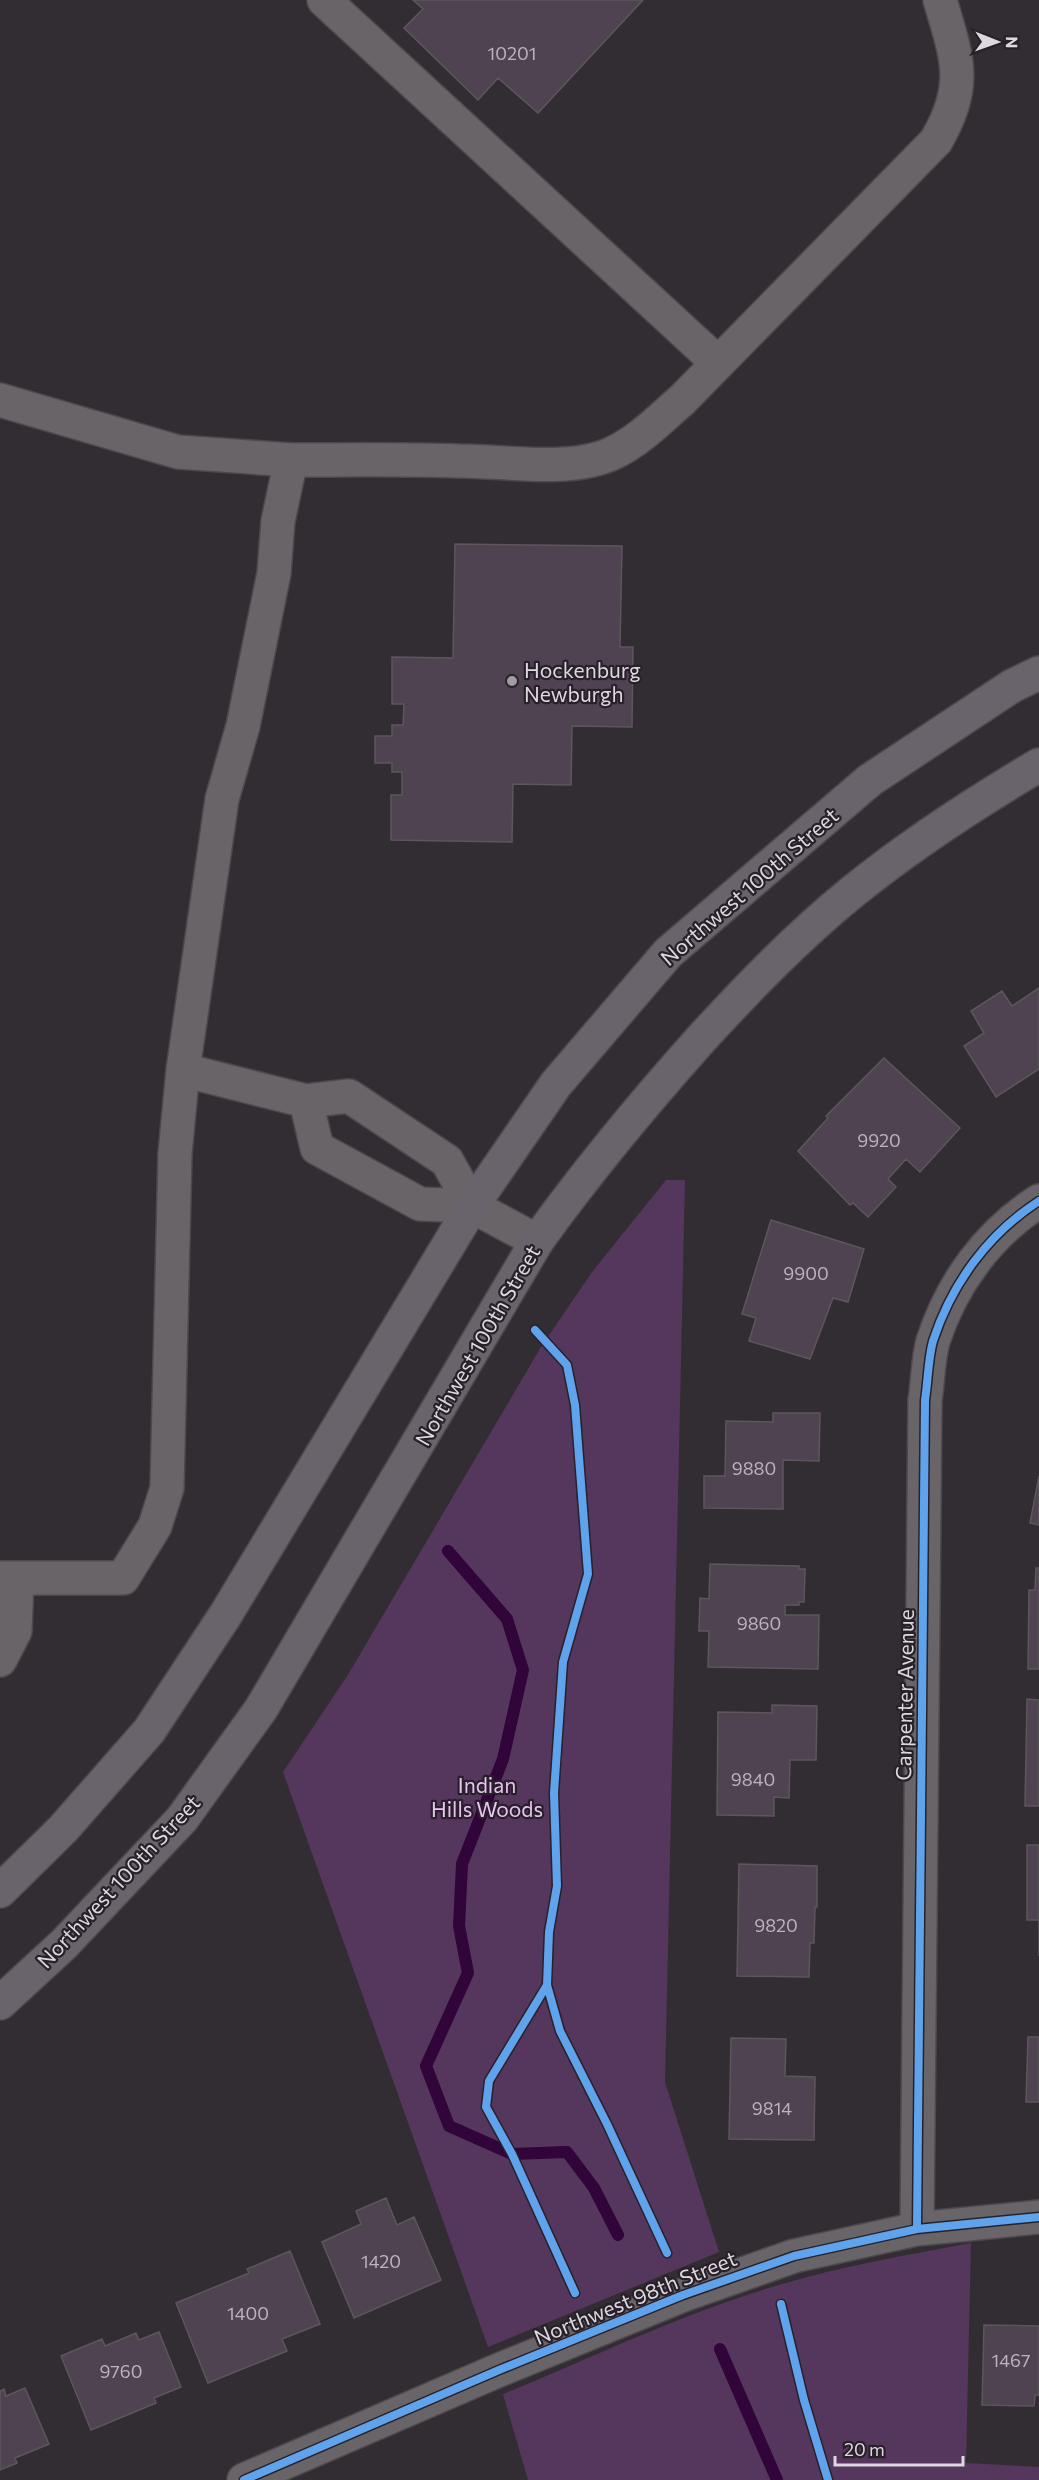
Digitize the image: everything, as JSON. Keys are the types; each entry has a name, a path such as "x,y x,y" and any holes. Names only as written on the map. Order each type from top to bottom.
{"main road":[{"name":"Northwest 100th Street","path":"0,1891 63,1829 149,1731 226,1614 472,1206 556,1084 668,953 870,780 1012,686 1039,673"},
{"name":"Northwest 100th Street","path":"0,2003 64,1944 182,1819 261,1709 537,1241 573,1190 646,1099 748,987 850,893 957,814 1039,765"}],"street":[{"path":"324,0 718,363"},
{"path":"0,400 178,452 291,460 385,459 557,464 589,461 613,453 635,439 682,400 936,141 952,114 957,88 954,47 940,0"},
{"path":"0,1660 15,1631 9,1579 123,1578 155,1526 168,1476 175,1153 183,1070 222,799 243,726 274,573 278,521 291,460"},
{"path":"183,1070 306,1101 349,1096 447,1161 472,1206"},
{"path":"306,1101 317,1148 420,1204 472,1206 537,1241"},
{"name":"Carpenter Avenue","path":"917,2229 925,1400 933,1342 963,1274 1013,1218 1039,1201"},
{"name":"Northwest 98th Street","path":"256,2478 499,2370 730,2277 794,2256 917,2229 1039,2217"}],"green space":[{"name":"Indian Hills Woods","path":"666,1180 685,1180 665,2082 719,2252 488,2347 283,1772 349,1673 541,1347 592,1272"},
{"path":"971,2243 966,2463 1039,2467 1039,2480 528,2480 503,2394 674,2322 744,2296 827,2272"}],"building":[{"path":"413,0 643,0 538,113 498,78 478,100 404,28 423,9"},
{"name":"Hockenburg Newburgh","path":"455,544 622,546 620,647 633,647 632,727 572,726 571,785 513,784 512,842 391,840 391,795 402,795 402,772 392,772 392,763 375,763 375,736 392,736 392,725 403,725 404,704 392,704 392,657 453,658"},
{"path":"1039,988 1039,1069 996,1097 964,1046 984,1033 971,1011 1002,991 1012,1006"},
{"path":"884,1058 960,1128 920,1172 906,1159 888,1179 896,1187 868,1217 853,1203 850,1205 798,1151 828,1118 826,1116"},
{"path":"771,1220 864,1249 848,1302 833,1298 810,1359 749,1341 756,1318 742,1314"},
{"path":"773,1413 820,1413 819,1461 783,1460 783,1509 704,1508 704,1476 725,1476 726,1421 773,1422"},
{"path":"1039,1476 1039,1525 1030,1523"},
{"path":"710,1564 799,1566 799,1569 805,1569 804,1602 799,1602 799,1605 785,1605 785,1615 819,1615 818,1669 708,1667 709,1631 699,1631 700,1598 709,1599"},
{"path":"1036,1568 1039,1568 1039,1669 1028,1669 1029,1590 1035,1590"},
{"path":"1027,1699 1039,1700 1039,1806 1025,1806"},
{"path":"772,1705 817,1706 816,1760 790,1760 789,1798 774,1797 774,1816 717,1815 718,1712 772,1713"},
{"path":"1027,1845 1039,1845 1039,1920 1027,1920"},
{"path":"739,1864 817,1866 817,1907 815,1907 814,1943 810,1943 809,1977 737,1976"},
{"path":"1028,2037 1039,2037 1039,2102 1026,2102"},
{"path":"731,2038 786,2039 785,2076 815,2077 814,2140 729,2139"},
{"path":"386,2198 397,2225 414,2217 441,2280 354,2318 322,2242 361,2224 356,2211"},
{"path":"290,2251 320,2324 282,2339 287,2351 208,2383 176,2303 249,2273 247,2269"},
{"path":"984,2325 1039,2326 1039,2395 1035,2395 1034,2406 982,2405"},
{"path":"159,2332 181,2387 154,2398 156,2403 91,2430 61,2356 102,2339 105,2346 136,2333 139,2340"},
{"path":"25,2388 49,2444 15,2458 17,2463 0,2470 0,2391 4,2389 6,2396"}],"waterway":[{"path":"448,1551 507,1619 523,1670 503,1759 462,1864 459,1926 468,1973 426,2066 449,2126 512,2154 567,2152 594,2188 618,2235"},
{"path":"720,2349 777,2480"}],"cycle path":[{"path":"917,2229 925,1400 929,1363 933,1341 941,1320 961,1280 988,1245 1021,1214 1039,1201"},
{"path":"535,1330 567,1365 575,1405 588,1574 563,1662 554,1793 557,1886 549,1932 547,1985 560,2031 607,2124 667,2253"},
{"path":"547,1985 489,2081 486,2107 512,2154 575,2293"},
{"path":"244,2480 499,2370 683,2295 794,2256 917,2229 1039,2217"},
{"path":"781,2304 804,2400 828,2480"}],"place":[{"name":"Hockenburg Newburgh","path":"512,681"}]}
